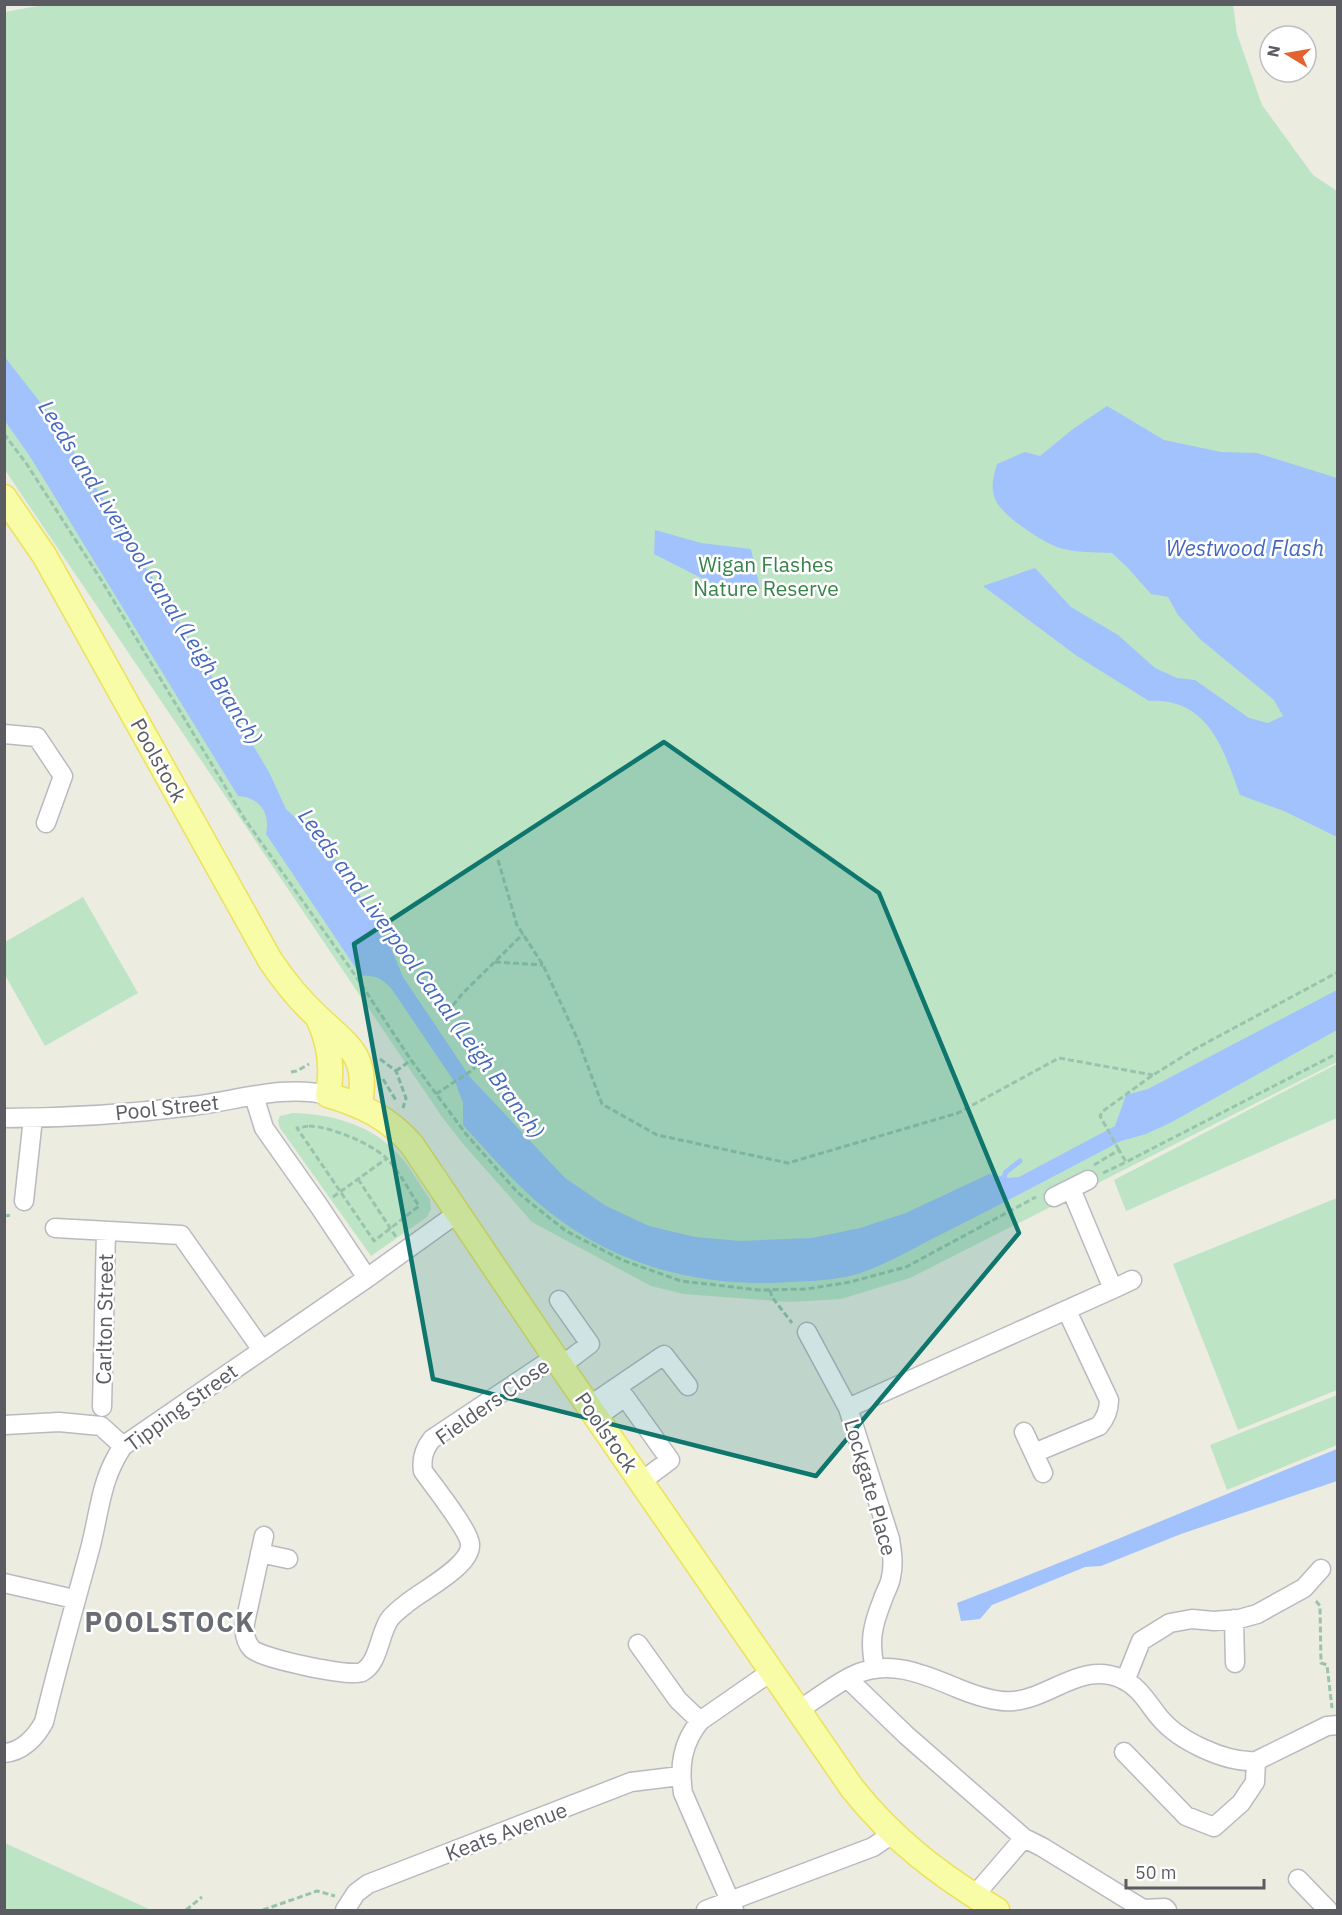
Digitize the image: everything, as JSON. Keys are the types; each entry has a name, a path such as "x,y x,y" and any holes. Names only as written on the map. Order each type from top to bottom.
{"main road":[{"name":"Poolstock","path":"4,497 44,555 270,960 297,996 318,1018 340,1035 353,1051 362,1077 360,1105"},
{"name":"Poolstock","path":"318,1018 329,1045 331,1072 328,1095 360,1105 382,1117 403,1134 459,1212 558,1362 840,1772 892,1834 927,1864 997,1911"}],"street":[{"path":"4,734 37,737 63,777 46,823"},
{"name":"Pool Street","path":"4,1118 54,1118 182,1107 299,1091 328,1095"},
{"path":"254,1096 264,1128 367,1278"},
{"path":"24,1202 33,1118"},
{"path":"1049,1195 1071,1189 1089,1173"},
{"path":"1071,1189 1113,1289"},
{"name":"Tipping Street","path":"4,1753 21,1748 39,1732 44,1722 74,1599 90,1547 105,1480 113,1460 123,1446 405,1252 459,1212"},
{"path":"55,1228 181,1235 262,1350"},
{"name":"Carlton Street","path":"102,1407 106,1231"},
{"name":"Lockgate Place","path":"848,1408 1132,1280"},
{"name":"Fielders Close","path":"288,1559 262,1544 244,1632 251,1648 259,1654 282,1661 352,1675 364,1672 372,1663 390,1619 413,1598 460,1565 470,1550 468,1536 423,1471 422,1462 426,1447 432,1439 590,1344 559,1300"},
{"path":"1034,1453 1099,1426 1107,1414 1108,1400 1067,1311"},
{"name":"Lockgate Place","path":"807,1332 848,1408 890,1539 894,1561 891,1579 875,1618 871,1635 871,1652 875,1670"},
{"path":"593,1412 664,1354 688,1386"},
{"path":"593,1412 624,1397 670,1460 642,1481"},
{"path":"5,1425 59,1422 101,1426 123,1446"},
{"path":"1023,1432 1043,1473"},
{"path":"1125,1681 1141,1641 1170,1623 1192,1619 1214,1621 1234,1619 1257,1614 1308,1592 1321,1569"},
{"path":"4,1583 74,1599"},
{"path":"1234,1619 1235,1663"},
{"path":"638,1644 678,1700 700,1721"},
{"path":"799,1710 848,1679 875,1670 890,1668 925,1674 969,1693 998,1701 1013,1702 1030,1698 1076,1677 1091,1674 1110,1675 1125,1681 1140,1692 1173,1732 1190,1742 1244,1762 1256,1761 1336,1725"},
{"path":"732,1906 683,1793 680,1776 685,1746 691,1732 700,1721 772,1671"},
{"path":"848,1679 906,1736 1024,1839 1042,1847 1142,1910 1165,1908 1167,1911"},
{"path":"1124,1752 1186,1816 1214,1827 1241,1803 1251,1789 1255,1782 1256,1761"},
{"name":"Keats Avenue","path":"347,1906 368,1884 631,1782 680,1776"},
{"path":"706,1911 732,1906 873,1847 892,1834"},
{"path":"974,1896 1024,1839"},
{"path":"1298,1879 1328,1911"}],"path":[{"path":"4,435 26,464 100,578 244,818 355,975 411,1060 466,1134 517,1192 566,1231 622,1260 681,1281 770,1290 831,1286 906,1267 1049,1195"},
{"path":"498,860 517,925 543,965 578,1040 602,1104 657,1135 789,1163 958,1113 1059,1058 1153,1075"},
{"path":"436,1094 474,1069 473,1060 448,1014 463,993 523,934"},
{"path":"495,962 543,965"},
{"path":"1126,1162 1100,1116 1103,1111 1153,1075 1195,1050 1338,972"},
{"path":"372,1053 396,1071 406,1098 403,1111 378,1073"},
{"path":"1089,1173 1126,1162 1338,1053"},
{"path":"287,1072 297,1071 317,1059"},
{"path":"396,1071 411,1060"},
{"path":"320,1126 340,1133 387,1158 419,1206 374,1241 341,1191 297,1128 320,1126"},
{"path":"1089,1173 1119,1150"},
{"path":"319,1206 387,1158"},
{"path":"358,1179 405,1252"},
{"path":"770,1290 772,1297 792,1324 807,1332"},
{"path":"1308,1592 1320,1606 1321,1663 1327,1665 1336,1725"},
{"path":"263,1911 317,1891 347,1906"},
{"path":"186,1911 202,1897"}],"highlighted area":[{"path":"664,742 879,893 1019,1233 816,1476 433,1379 354,944"}],"green space":[{"name":"Wigan Flashes Nature Reserve","path":"48,4 1233,5 1237,34 1262,105 1313,175 1337,191 1337,1062 910,1278 841,1299 790,1302 683,1294 651,1286 532,1222 442,1117 5,470 5,12"},
{"path":"83,897 138,993 45,1046 5,975 5,942"},
{"path":"1337,1064 1337,1118 1126,1211 1114,1180"},
{"path":"293,1113 333,1118 359,1126 382,1140 403,1160 430,1199 431,1209 427,1217 371,1256 280,1128 278,1121 280,1116"},
{"path":"1337,1198 1337,1390 1238,1430 1173,1264"},
{"path":"1337,1395 1337,1445 1227,1490 1210,1445"},
{"path":"5,1843 151,1910 5,1910"}],"water":[{"path":"4,356 54,420 168,603 269,772 286,809 328,848 384,931 403,977 470,1077 565,1178 606,1206 649,1226 695,1237 740,1241 812,1238 860,1228 906,1213 989,1174 1009,1178 1019,1177 1115,1126 1126,1095 1148,1089 1337,990 1337,1030 1170,1123 1146,1134 1121,1141 899,1257 854,1275 791,1282 723,1281 659,1269 598,1244 570,1227 531,1197 463,1125 463,1103 456,1084 391,988 378,978 361,976 266,834 267,819 262,808 252,799 238,796 31,458 5,421"},
{"name":"Westwood Flash","path":"1107,406 1164,440 1221,452 1257,453 1337,478 1337,837 1284,811 1240,795 1219,744 1199,717 1186,708 1169,702 1149,701 1077,656 983,586 1035,568 1071,607 1118,635 1155,668 1177,678 1195,680 1249,718 1268,723 1283,716 1274,700 1201,640 1178,615 1168,597 1151,594 1112,553 1073,551 1053,545 1015,521 996,501 993,478 997,464 1025,452 1040,456 1073,429"},
{"path":"655,530 701,543 751,549 760,589 717,586 654,554"},
{"path":"1337,1449 1337,1481 1181,1534 1101,1566 1085,1567 992,1605 980,1619 961,1621 957,1603"}],"waterway":[{"path":"1001,1184 1006,1172 1020,1161"}],"district":[{"name":"POOLSTOCK","path":"170,1621"}],"water label":[{"name":"Leeds and Liverpool Canal (Leigh Branch)","path":"151,572"},
{"name":"Leeds and Liverpool Canal (Leigh Branch)","path":"422,973"}]}
